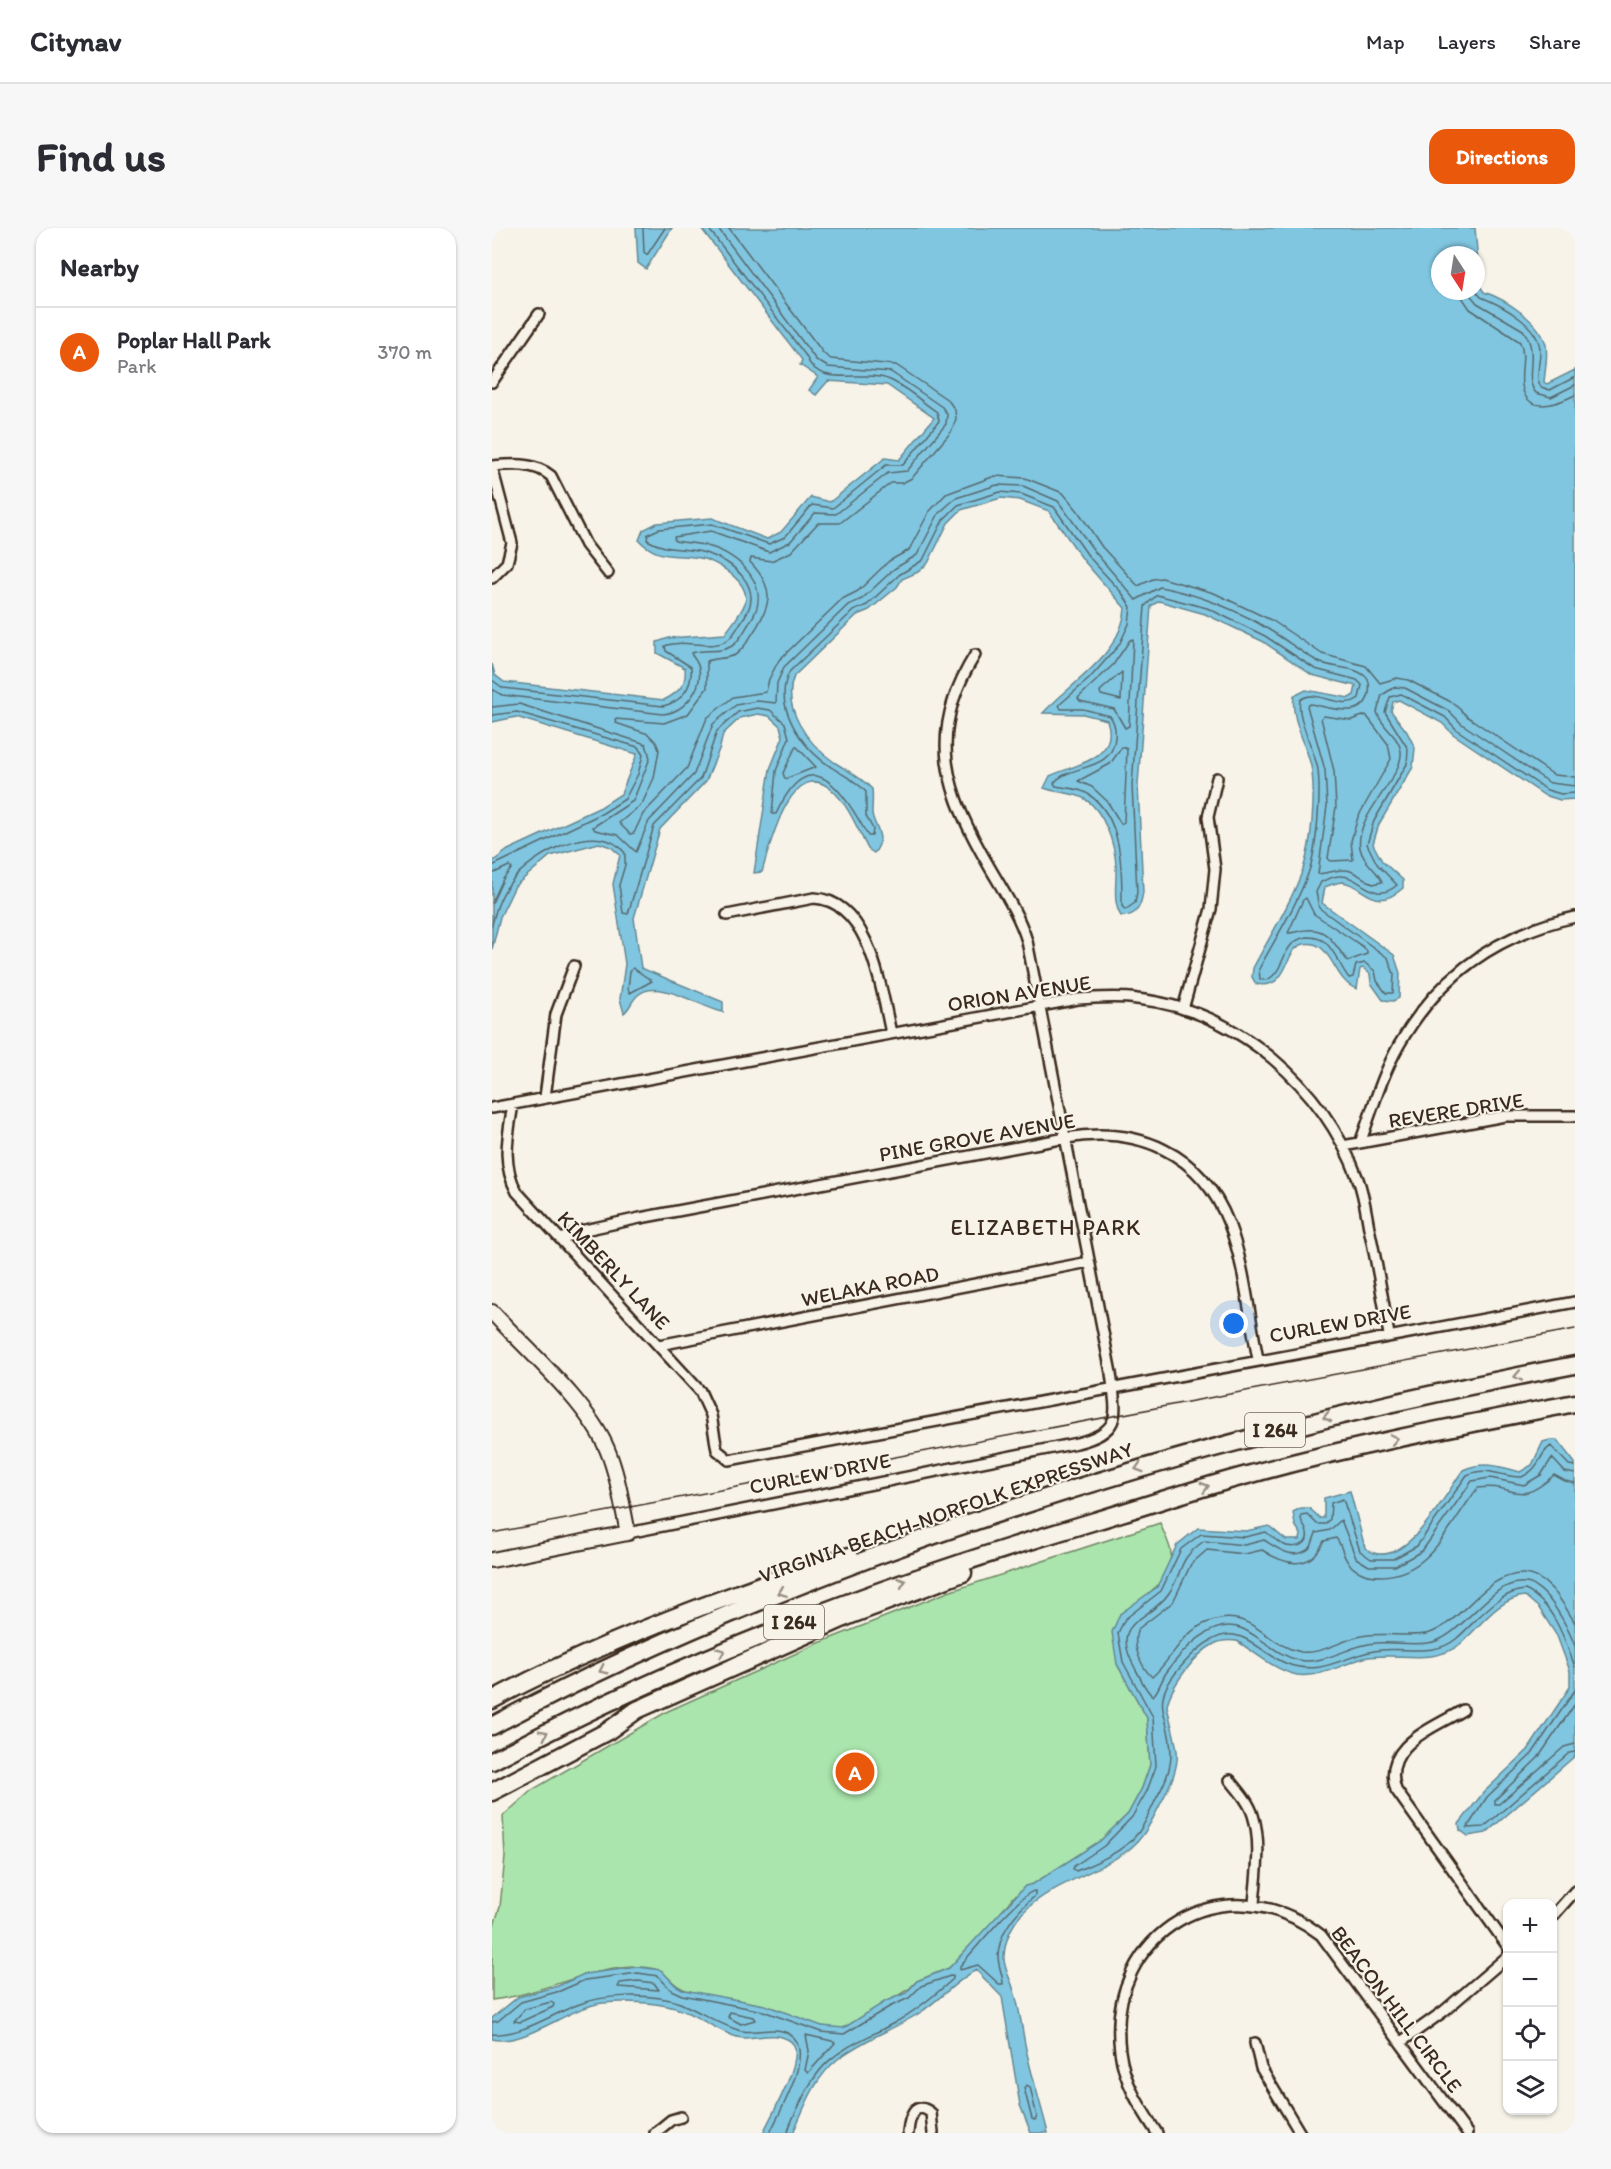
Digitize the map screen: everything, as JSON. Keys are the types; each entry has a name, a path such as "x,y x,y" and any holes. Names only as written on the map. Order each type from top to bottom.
{"highway":[{"name":"VIRGINIA BEACH-NORFOLK EXPRESSWAY","path":"492,1726 540,1700 700,1626 935,1535 1095,1481 1238,1439 1406,1398 1575,1365"},
{"name":"I 264","path":"492,1761 657,1680 809,1616 906,1580 1245,1476 1350,1449 1575,1404"},
{"path":"492,1792 608,1731 637,1710 781,1645 1109,1517"},
{"path":"492,1700 595,1650 713,1602 827,1562 935,1535"}],"street":[{"path":"492,382 539,314"},
{"path":"492,578 501,571 510,555 510,533 492,467 531,466 542,468 551,476 585,545 608,573"},
{"path":"975,655 958,686 945,727 947,768 961,813 1021,921 1040,1005 1113,1387"},
{"path":"1184,1009 1211,909 1215,869 1208,817 1218,778"},
{"path":"727,915 814,898 826,899 842,906 872,953 891,1033"},
{"path":"1360,1143 1399,1046 1428,1004 1475,957 1513,936 1575,917"},
{"path":"545,1097 556,1014 574,966"},
{"name":"ORION AVENUE","path":"492,1108 1078,999 1136,998 1184,1009 1231,1029 1276,1060 1307,1092 1343,1146 1362,1193 1389,1335"},
{"name":"KIMBERLY LANE","path":"513,1104 505,1155 510,1179 517,1192 700,1391 707,1403 720,1454"},
{"name":"REVERE DRIVE","path":"1343,1146 1505,1116 1575,1116"},
{"name":"PINE GROVE AVENUE","path":"561,1239 580,1231 640,1218 1065,1138 1099,1134 1138,1139 1167,1150 1204,1182 1218,1201 1235,1245 1257,1359"},
{"name":"WELAKA ROAD","path":"658,1346 1089,1262"},
{"name":"CURLEW DRIVE","path":"720,1454 729,1460 738,1460 1257,1359 1575,1302"},
{"path":"492,1312 569,1395 599,1433 612,1461 628,1533"},
{"name":"CURLEW DRIVE","path":"492,1560 1092,1439 1103,1434 1114,1423 1113,1387"},
{"path":"1463,1710 1405,1745 1394,1761 1393,1781 1396,1790 1503,1940"},
{"path":"1230,1780 1248,1804 1255,1826 1257,1860 1254,1905"},
{"path":"1557,1911 1575,1891"},
{"name":"BEACON HILL CIRCLE","path":"1157,2133 1130,2089 1120,2052 1119,2015 1128,1980 1157,1936 1181,1918 1215,1906 1254,1905 1289,1914 1321,1935 1467,2133"},
{"path":"1401,2042 1444,2011 1503,1960"},
{"path":"1256,2043 1261,2068 1300,2133"},
{"path":"908,2133 909,2117 921,2109 931,2113 933,2133"},
{"path":"655,2133 671,2120 681,2117"}],"green space":[{"path":"1160,1523 1171,1550 1166,1573 1153,1590 1120,1614 1117,1664 1147,1718 1150,1765 1142,1788 1128,1814 1100,1841 1012,1898 996,1919 949,1968 917,1981 909,1989 842,2028 822,2026 763,2005 686,1990 657,1970 639,1967 601,1971 511,1997 492,2000 492,1931 500,1907 505,1857 503,1816 532,1790 668,1711 819,1643 948,1592"}],"water":[{"path":"636,228 672,228 646,269 638,263"},
{"path":"701,228 1475,228 1477,246 1431,246 1431,300 1485,300 1485,292 1502,300 1521,312 1543,336 1547,354 1544,382 1547,384 1575,370 1575,799 1560,800 1544,795 1453,734 1442,723 1399,700 1393,702 1391,711 1407,732 1415,748 1413,767 1379,824 1373,844 1382,861 1403,880 1403,888 1393,895 1377,898 1350,884 1338,882 1325,887 1322,903 1394,955 1400,973 1399,998 1393,1001 1383,1000 1371,983 1370,974 1363,968 1360,969 1357,989 1349,985 1327,954 1313,944 1300,945 1295,949 1282,974 1275,981 1256,984 1252,977 1253,968 1298,882 1311,834 1312,772 1297,724 1294,696 1306,690 1349,698 1354,695 1356,686 1312,675 1262,641 1205,614 1159,601 1151,606 1138,785 1143,892 1137,910 1131,915 1121,916 1116,898 1116,866 1113,848 1098,811 1092,804 1076,795 1044,788 1050,776 1083,763 1102,752 1107,744 1109,733 1107,720 1083,714 1043,713 1105,653 1122,624 1125,608 1084,561 1049,511 1020,500 1001,498 961,510 948,523 928,563 918,572 902,579 897,587 869,610 857,615 794,676 791,700 794,713 806,735 824,754 872,789 872,813 880,837 874,853 868,849 848,810 832,790 818,782 805,784 794,794 784,809 776,826 762,872 754,873 770,769 783,737 780,726 769,716 758,714 740,718 723,734 706,781 660,829 634,918 641,968 723,1002 723,1012 668,991 646,990 634,999 624,1013 620,999 625,964 613,884 620,855 611,847 599,843 550,856 515,886 500,917 492,949 492,862 508,850 601,807 621,794 637,754 516,717 492,722 492,664 495,675 504,682 664,700 683,684 685,668 657,653 657,642 669,638 725,634 743,607 746,596 733,575 711,562 699,558 668,555 650,549 639,540 643,530 657,523 712,518 767,539 781,532 811,497 830,502 885,458 899,460 934,418 887,385 828,381 816,395 809,390 818,377 800,365 802,360"},
{"path":"1557,1440 1575,1463 1575,1756 1486,1833 1468,1836 1460,1830 1459,1824 1483,1793 1528,1750 1570,1687 1570,1671 1557,1636 1539,1608 1525,1596 1515,1598 1497,1608 1459,1645 1437,1655 1376,1656 1323,1673 1297,1675 1281,1670 1237,1641 1219,1642 1207,1648 1185,1671 1169,1698 1167,1706 1176,1745 1177,1763 1168,1788 1144,1834 1127,1851 1110,1862 1052,1891 1034,1903 1019,1917 1009,1934 1004,1956 1005,1965 1016,1998 1028,2060 1048,2133 1031,2133 1020,2105 1002,1997 976,1970 921,2012 857,2046 830,2066 806,2103 793,2133 763,2133 784,2091 795,2057 793,2044 782,2037 771,2035 737,2037 675,2008 649,2003 621,2002 590,2006 518,2037 505,2040 492,2039 492,2018 518,1997 558,1986 584,1974 638,1967 661,1970 675,1985 684,1990 765,2005 822,2026 844,2028 886,2001 906,1993 917,1981 949,1968 1025,1886 1033,1884 1100,1841 1128,1814 1142,1788 1150,1765 1147,1718 1117,1664 1112,1632 1120,1614 1157,1587 1177,1545 1198,1528 1246,1531 1269,1526 1286,1540 1300,1540 1301,1534 1295,1525 1293,1512 1301,1508 1309,1508 1320,1518 1324,1518 1324,1498 1350,1491 1365,1548 1379,1554 1393,1552 1408,1543 1421,1529 1463,1470 1484,1465 1520,1472 1532,1465 1543,1442"}],"tram line":[{"path":"492,1533 1575,1329"}],"place":[{"name":"Poplar Hall Park","path":"855,1772"}],"district":[{"name":"ELIZABETH PARK","path":"1046,1227"}]}
